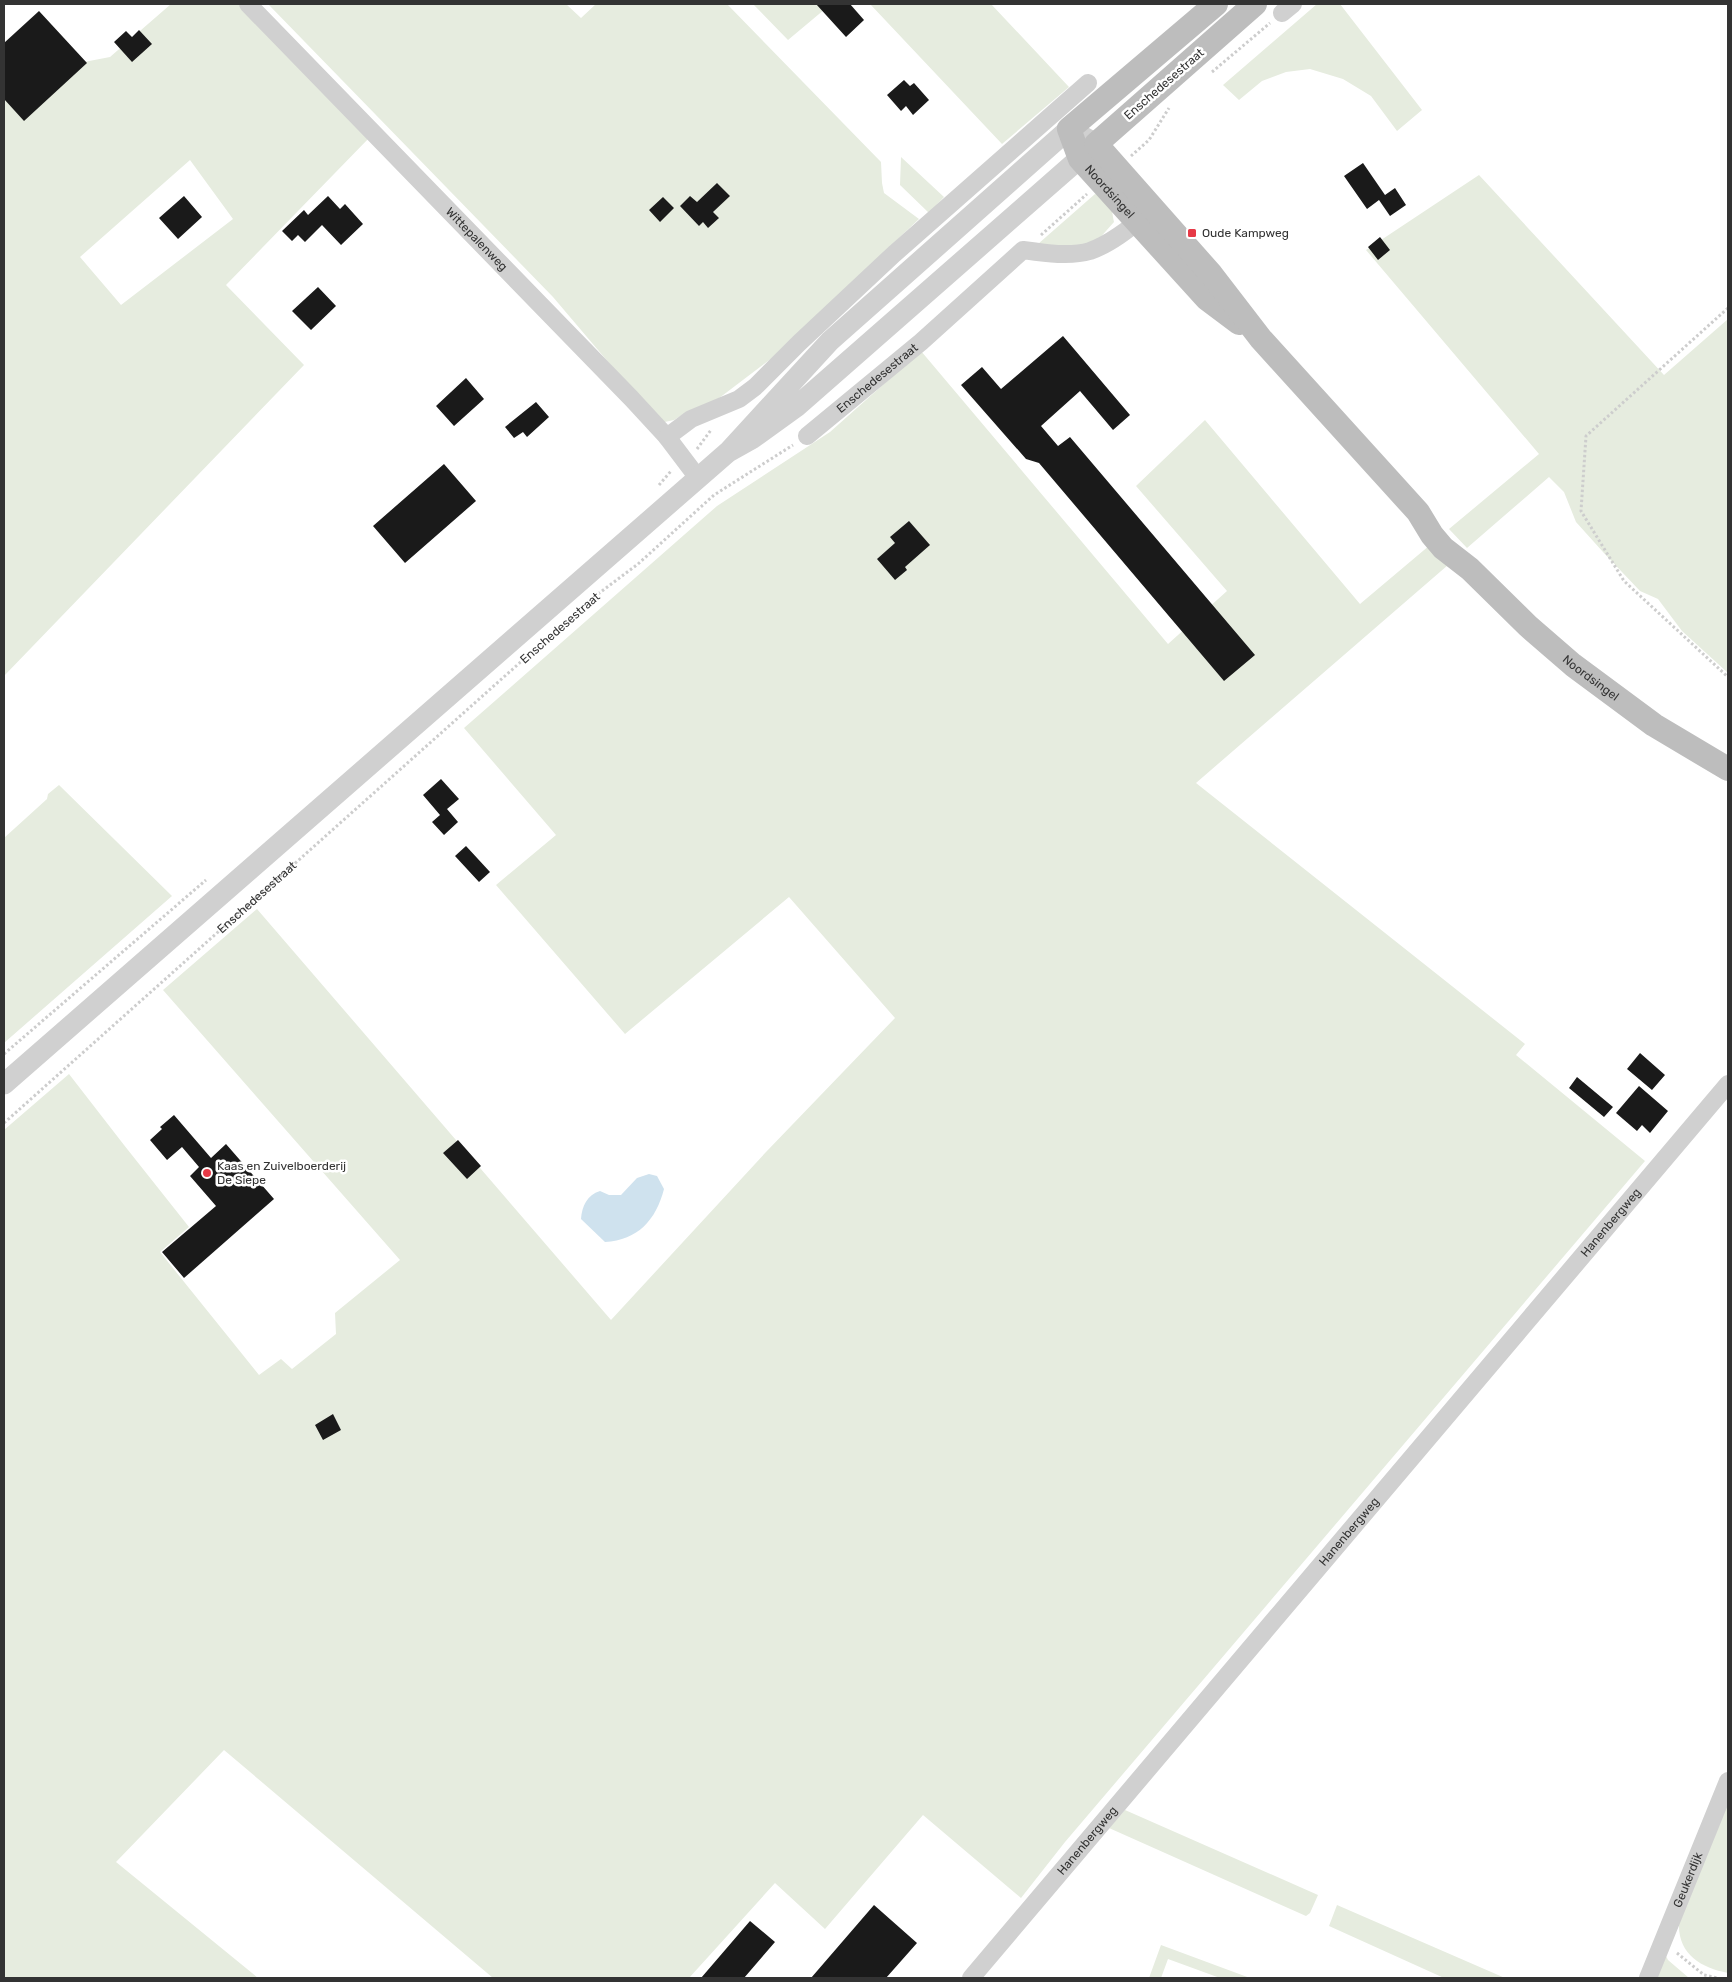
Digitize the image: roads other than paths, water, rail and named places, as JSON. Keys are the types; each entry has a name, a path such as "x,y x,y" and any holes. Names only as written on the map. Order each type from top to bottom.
{"main road":[{"name":"Enschedesestraat","path":"1069,129 1216,4"},
{"name":"Enschedesestraat","path":"1088,152 1255,4"},
{"name":"Noordsingel","path":"1069,129 1146,215 1212,274 1261,339 1418,512 1432,536 1443,548 1470,569 1528,626 1573,665 1654,724 1728,769"}],"street":[{"name":"Wittepalenweg","path":"248,4 667,437 698,478"},
{"path":"667,437 691,420 739,399 755,387 798,343 894,254 1088,83"},
{"name":"Enschedesestraat","path":"4,1084 728,452 830,341 1069,129"},
{"name":"Enschedesestraat","path":"728,452 753,438 796,407 1088,152"},
{"name":"Enschedesestraat","path":"808,436 921,342 1023,250 1075,254 1090,251 1107,242 1146,215"},
{"name":"Hanenbergweg","path":"970,1978 1728,1084"},
{"name":"Geukerdijk","path":"1648,1978 1728,1781"}],"water":[{"path":"649,1174 657,1176 664,1189 661,1200 651,1219 636,1233 605,1242 581,1219 584,1205 595,1193 600,1191 609,1195 621,1195 637,1178"}],"place":[{"name":"Oude Kampweg","path":"1192,233"},
{"name":"Kaas en Zuivelboerderij De Siepe","path":"207,1173"}]}
